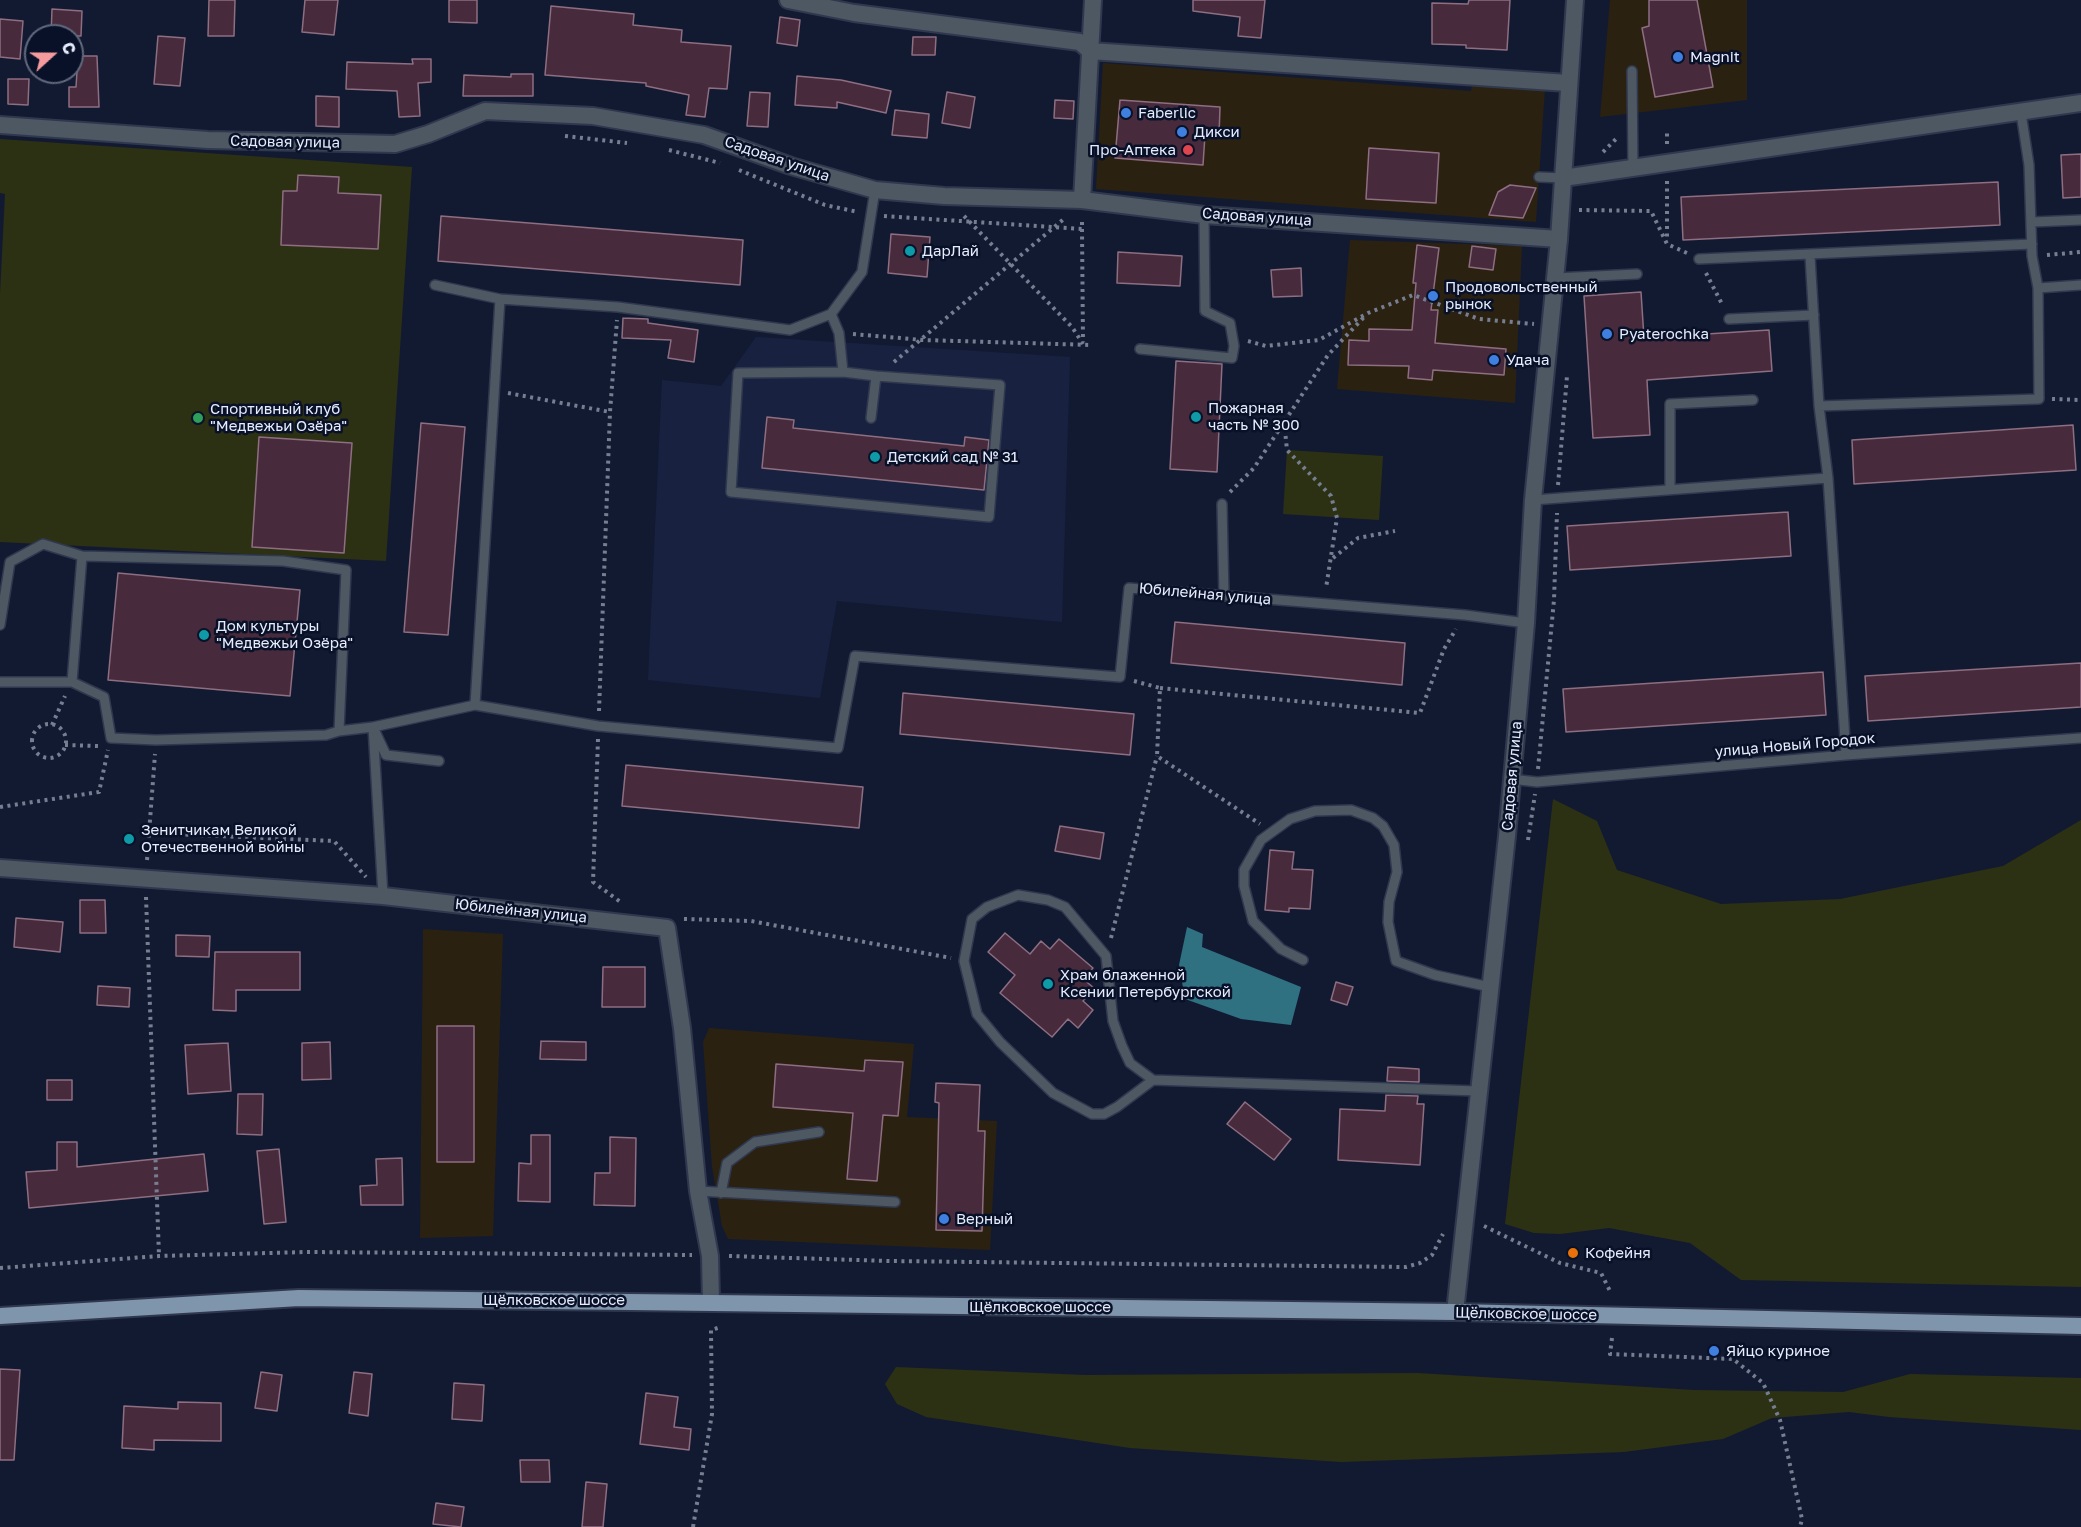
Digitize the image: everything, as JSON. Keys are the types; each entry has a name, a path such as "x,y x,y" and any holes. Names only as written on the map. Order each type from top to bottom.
{"main road":[{"name":"Щёлковское шоссе","path":"0,1316 299,1298 1455,1312 2081,1326"}],"street":[{"path":"788,0 854,13 1080,42 1090,51 1568,83"},
{"path":"1082,201 1093,0"},
{"name":"Садовая улица","path":"1455,1312 1507,836 1526,623 1533,500 1559,239 1575,0"},
{"path":"1563,178 2081,104"},
{"name":"Садовая улица","path":"0,125 208,140 395,144 428,134 485,111 593,116 704,135 791,166 875,190 944,196 1082,201 1204,215 1559,239"},
{"name":"Юбилейная улица","path":"0,868 146,881 383,896 667,927"},
{"path":"667,927 682,1028 698,1191 710,1256 711,1302"}],"lane":[{"path":"1632,71 1633,169"},
{"path":"1819,406 2039,399 2038,288 2032,256 2029,165 2021,113"},
{"path":"1539,177 1563,178"},
{"path":"435,285 500,299 618,307 790,330 831,314 862,272 875,190"},
{"path":"1140,350 1232,358 1234,346 1230,323 1205,311 1204,215"},
{"path":"2032,222 2081,220"},
{"path":"1699,259 1810,256 2032,244"},
{"path":"1810,256 1819,406 1828,478 1846,755"},
{"path":"1555,278 1637,274"},
{"path":"2038,288 2081,285"},
{"path":"475,705 500,299"},
{"path":"831,314 839,333 843,372"},
{"path":"1729,319 1814,315"},
{"path":"843,372 876,376 1000,385 989,517 731,492 738,374 843,372"},
{"path":"871,418 876,376"},
{"path":"1670,488 1670,404 1753,400"},
{"path":"1533,500 1828,478"},
{"path":"1222,504 1224,596"},
{"path":"0,625 1,602 10,562 43,544 82,556 283,561 346,570 339,731"},
{"path":"72,682 82,556"},
{"name":"Юбилейная улица","path":"1119,677 1129,588 1465,615 1526,623"},
{"path":"0,682 72,682 104,696 111,738 156,740 326,735 475,705 598,726 838,748 855,657 1119,677"},
{"path":"373,727 386,755 439,760"},
{"path":"373,727 383,896"},
{"name":"улица Новый Городок","path":"1511,779 1537,782 1846,755 2081,738"},
{"path":"1303,960 1281,949 1253,921 1244,886 1244,870 1261,840 1290,819 1315,811 1351,810 1373,818 1389,832 1397,861 1388,922 1396,961 1435,975 1490,987"},
{"path":"1153,1080 1104,1114 1092,1114 1053,1093 1000,1042 977,1014 964,961 972,920 987,907 1018,895 1048,900 1065,907 1106,956 1113,1022 1122,1046 1130,1063 1153,1080 1478,1091"},
{"path":"721,1193 727,1163 755,1142 819,1132"},
{"path":"698,1191 895,1202"}],"path":[{"path":"1579,222 1582,176 1633,120"},
{"path":"1667,131 1667,243"},
{"path":"554,135 631,144"},
{"path":"663,149 724,164"},
{"path":"734,168 825,205 871,215 1082,229"},
{"path":"944,196 1072,327 1083,345"},
{"path":"876,376 923,340 1057,227 1082,201"},
{"path":"1082,201 1083,345"},
{"path":"1561,210 1651,211 1667,243 1699,259 1729,319"},
{"path":"2032,256 2081,252"},
{"path":"1245,340 1266,346 1319,340 1368,313 1413,295 1479,319 1551,325"},
{"path":"618,307 610,412 593,882 650,924"},
{"path":"1222,504 1235,484 1254,468 1328,355 1368,313"},
{"path":"839,333 923,340 1092,345"},
{"path":"1527,846 1537,782 1554,600 1557,498 1567,371"},
{"path":"493,390 610,412"},
{"path":"2039,399 2081,400"},
{"path":"1284,421 1287,450 1331,496 1337,518 1323,604"},
{"path":"1332,559 1358,538 1395,531"},
{"path":"1119,677 1160,688 1420,713 1444,649 1465,615"},
{"path":"52,724 72,682"},
{"path":"1106,956 1157,756 1160,688"},
{"path":"52,724 64,733 65,745 59,754 53,758 46,758 34,749 33,734 44,725 52,724"},
{"path":"156,740 146,881 159,1256"},
{"path":"0,807 99,792 109,746 65,745"},
{"path":"1157,756 1271,831"},
{"path":"148,833 334,842 383,896"},
{"path":"667,927 686,918 751,921 926,951 964,961"},
{"path":"1485,1215 1484,1227 1560,1263 1601,1274 1611,1293"},
{"path":"0,1268 159,1256 306,1252 1406,1267 1420,1263 1432,1255 1439,1246 1444,1226"},
{"path":"693,1527 712,1414 711,1330 721,1327"},
{"path":"1612,1338 1610,1354 1733,1359 1763,1383 1780,1420 1797,1497 1800,1527"}],"shaded area":[{"path":"1610,0 1747,0 1747,100 1600,117"},
{"path":"1103,63 1471,91 1473,82 1545,88 1536,222 1096,189"},
{"name":"Продовольственный рынок","path":"1350,240 1522,246 1515,403 1337,389"},
{"path":"756,337 1070,357 1062,622 837,601 820,698 648,680 662,380 721,386"},
{"path":"1187,927 1203,934 1202,947 1301,987 1291,1025 1241,1019 1185,999 1179,965"},
{"path":"423,929 503,934 493,1236 420,1238"},
{"path":"709,1028 914,1044 907,1117 997,1121 990,1250 728,1239 722,1226 712,1167 703,1042"}],"green space":[{"name":"Спортивный клуб \"Медвежьи Озёра\"","path":"0,139 412,167 386,561 0,542 0,294 5,194 0,193"},
{"path":"1287,450 1383,456 1379,520 1283,514"},
{"path":"1553,799 1597,821 1617,870 1721,904 1840,899 2003,866 2081,820 2081,1287 1741,1280 1690,1243 1609,1228 1560,1234 1534,1233 1505,1224"},
{"path":"896,1367 1085,1375 1418,1373 1694,1390 1843,1392 1910,1374 2081,1378 2081,1430 1889,1417 1849,1412 1772,1418 1723,1439 1624,1452 1341,1462 1130,1448 926,1417 897,1404 885,1384"}],"building":[{"path":"209,0 235,0 234,36 208,36"},
{"path":"305,0 338,0 334,35 302,32"},
{"path":"449,0 477,0 477,23 449,22"},
{"path":"1193,0 1265,0 1261,38 1238,36 1240,17 1193,11"},
{"path":"1469,0 1510,0 1507,50 1432,44 1432,3 1468,4"},
{"path":"1649,0 1697,0 1713,87 1655,97 1642,28 1649,26"},
{"path":"551,6 634,14 633,25 682,30 681,42 731,46 727,89 709,88 705,117 686,115 689,95 646,86 646,83 545,75"},
{"path":"52,9 82,11 81,24 51,24"},
{"path":"780,17 800,20 797,46 777,43"},
{"path":"0,19 23,21 20,59 0,57"},
{"path":"158,36 185,38 180,86 154,84"},
{"path":"913,37 936,37 935,55 912,55"},
{"path":"84,56 97,56 99,107 69,107 69,87 76,87 76,84 84,84"},
{"path":"412,59 431,59 431,82 418,83 420,116 399,117 397,91 346,89 347,62 413,64"},
{"path":"511,74 533,74 533,96 463,96 464,75 511,77"},
{"path":"797,76 841,80 891,91 886,113 837,102 837,108 795,105"},
{"path":"8,79 24,79 24,84 29,84 28,105 8,104"},
{"path":"750,92 770,93 768,127 747,126"},
{"path":"947,92 975,97 970,128 942,123"},
{"path":"316,96 339,97 339,127 316,126"},
{"path":"1055,100 1074,101 1073,119 1054,118"},
{"path":"1120,100 1220,107 1219,136 1205,135 1203,165 1115,158"},
{"path":"895,110 929,114 927,138 892,135"},
{"path":"1369,148 1439,153 1436,203 1366,199"},
{"path":"2081,154 2081,197 2063,198 2061,155"},
{"path":"298,175 339,177 338,193 381,195 378,249 281,245 283,191 297,191"},
{"path":"1998,182 2000,225 1683,240 1681,197"},
{"path":"1510,185 1536,188 1523,218 1489,215 1498,192"},
{"path":"441,216 743,240 740,285 438,261"},
{"name":"ДарЛай","path":"891,234 930,237 927,277 888,273"},
{"path":"1417,245 1439,248 1431,310 1438,310 1435,343 1506,349 1504,375 1433,370 1432,380 1408,378 1409,366 1348,365 1349,340 1369,341 1369,329 1412,330"},
{"path":"1472,246 1496,249 1493,270 1469,267"},
{"path":"1118,252 1182,256 1180,286 1117,283"},
{"path":"1301,268 1302,296 1273,297 1271,270"},
{"path":"1641,292 1644,338 1769,330 1772,371 1647,380 1650,435 1593,438 1584,296"},
{"path":"623,318 648,319 648,323 698,330 694,362 668,358 671,340 622,338"},
{"name":"Пожарная часть № 300","path":"1176,361 1222,364 1217,472 1170,469"},
{"name":"Детский сад № 31","path":"767,417 794,420 793,428 964,446 965,437 989,440 984,490 762,468"},
{"path":"421,423 465,427 448,635 404,632"},
{"path":"2073,425 2076,470 1854,484 1852,440"},
{"path":"259,437 352,443 344,553 252,547"},
{"path":"1788,512 1791,556 1570,570 1567,526"},
{"name":"Дом культуры \"Медвежьи Озёра\"","path":"118,573 300,590 290,696 108,680"},
{"path":"1175,622 1405,643 1402,685 1171,663"},
{"path":"2081,663 2081,707 1868,721 1865,676"},
{"path":"1823,672 1826,715 1566,732 1563,689"},
{"path":"903,693 1134,714 1130,755 900,734"},
{"path":"626,765 863,787 859,828 622,806"},
{"path":"1060,826 1104,833 1100,859 1055,851"},
{"path":"1270,850 1294,852 1292,869 1313,870 1310,909 1289,908 1289,912 1265,910"},
{"path":"80,900 105,900 106,933 80,933"},
{"path":"16,918 63,922 60,952 14,947"},
{"name":"Храм блаженной Ксении Петербургской","path":"1005,933 1030,954 1041,941 1050,949 1059,939 1093,968 1083,979 1094,988 1083,1001 1093,1010 1078,1028 1068,1019 1052,1037 1000,993 1015,975 988,952"},
{"path":"176,935 210,936 209,957 176,956"},
{"path":"215,952 300,952 300,990 236,990 236,1011 213,1010"},
{"path":"603,967 645,967 645,1007 602,1007"},
{"path":"1336,982 1353,987 1347,1005 1331,1000"},
{"path":"98,986 130,988 129,1007 97,1005"},
{"path":"437,1026 474,1026 474,1162 437,1162"},
{"path":"541,1041 586,1042 586,1060 540,1059"},
{"path":"330,1042 331,1079 302,1080 302,1043"},
{"path":"228,1043 231,1091 188,1094 185,1045"},
{"path":"865,1060 903,1062 898,1116 883,1115 877,1181 847,1179 853,1113 773,1107 776,1064 864,1071"},
{"path":"1388,1067 1419,1069 1419,1082 1387,1081"},
{"path":"47,1080 72,1080 72,1100 47,1100"},
{"path":"936,1083 980,1085 978,1131 985,1131 982,1231 936,1230 939,1103 935,1102"},
{"path":"238,1094 263,1094 262,1135 237,1134"},
{"path":"1386,1095 1418,1096 1417,1104 1424,1104 1420,1165 1338,1160 1340,1109 1385,1111"},
{"path":"1245,1102 1291,1139 1274,1160 1227,1124"},
{"path":"531,1135 550,1135 550,1202 518,1201 519,1163 531,1164"},
{"path":"610,1137 636,1138 635,1206 594,1205 595,1173 610,1173"},
{"path":"57,1142 77,1142 77,1167 204,1154 208,1191 29,1208 26,1172 57,1170"},
{"path":"279,1149 286,1222 264,1224 257,1151"},
{"path":"402,1158 403,1205 361,1205 360,1186 377,1185 376,1159"},
{"path":"0,1369 20,1370 14,1460 0,1460"},
{"path":"261,1372 282,1375 277,1411 255,1408"},
{"path":"354,1372 372,1374 368,1416 349,1413"},
{"path":"454,1383 484,1385 482,1421 452,1419"},
{"path":"646,1393 678,1397 674,1427 691,1429 689,1450 640,1444"},
{"path":"178,1402 221,1403 221,1441 154,1440 154,1450 122,1448 124,1406 178,1409"},
{"path":"520,1460 549,1460 550,1482 521,1482"},
{"path":"586,1482 607,1484 603,1527 582,1527"},
{"path":"436,1503 464,1507 461,1527 433,1524"}],"place":[{"name":"Magnit","path":"1678,57"},
{"name":"Faberlic","path":"1126,113"},
{"name":"Дикси","path":"1182,132"},
{"name":"Про-Аптека","path":"1188,150"},
{"name":"ДарЛай","path":"910,251"},
{"name":"Продовольственный рынок","path":"1433,296"},
{"name":"Pyaterochka","path":"1607,334"},
{"name":"Удача","path":"1494,360"},
{"name":"Пожарная часть № 300","path":"1196,417"},
{"name":"Спортивный клуб \"Медвежьи Озёра\"","path":"198,418"},
{"name":"Детский сад № 31","path":"875,457"},
{"name":"Дом культуры \"Медвежьи Озёра\"","path":"204,635"},
{"name":"Зенитчикам Великой Отечественной войны","path":"129,839"},
{"name":"Храм блаженной Ксении Петербургской","path":"1048,984"},
{"name":"Верный","path":"944,1219"},
{"name":"Кофейня","path":"1573,1253"},
{"name":"Яйцо куриное","path":"1714,1351"}]}
